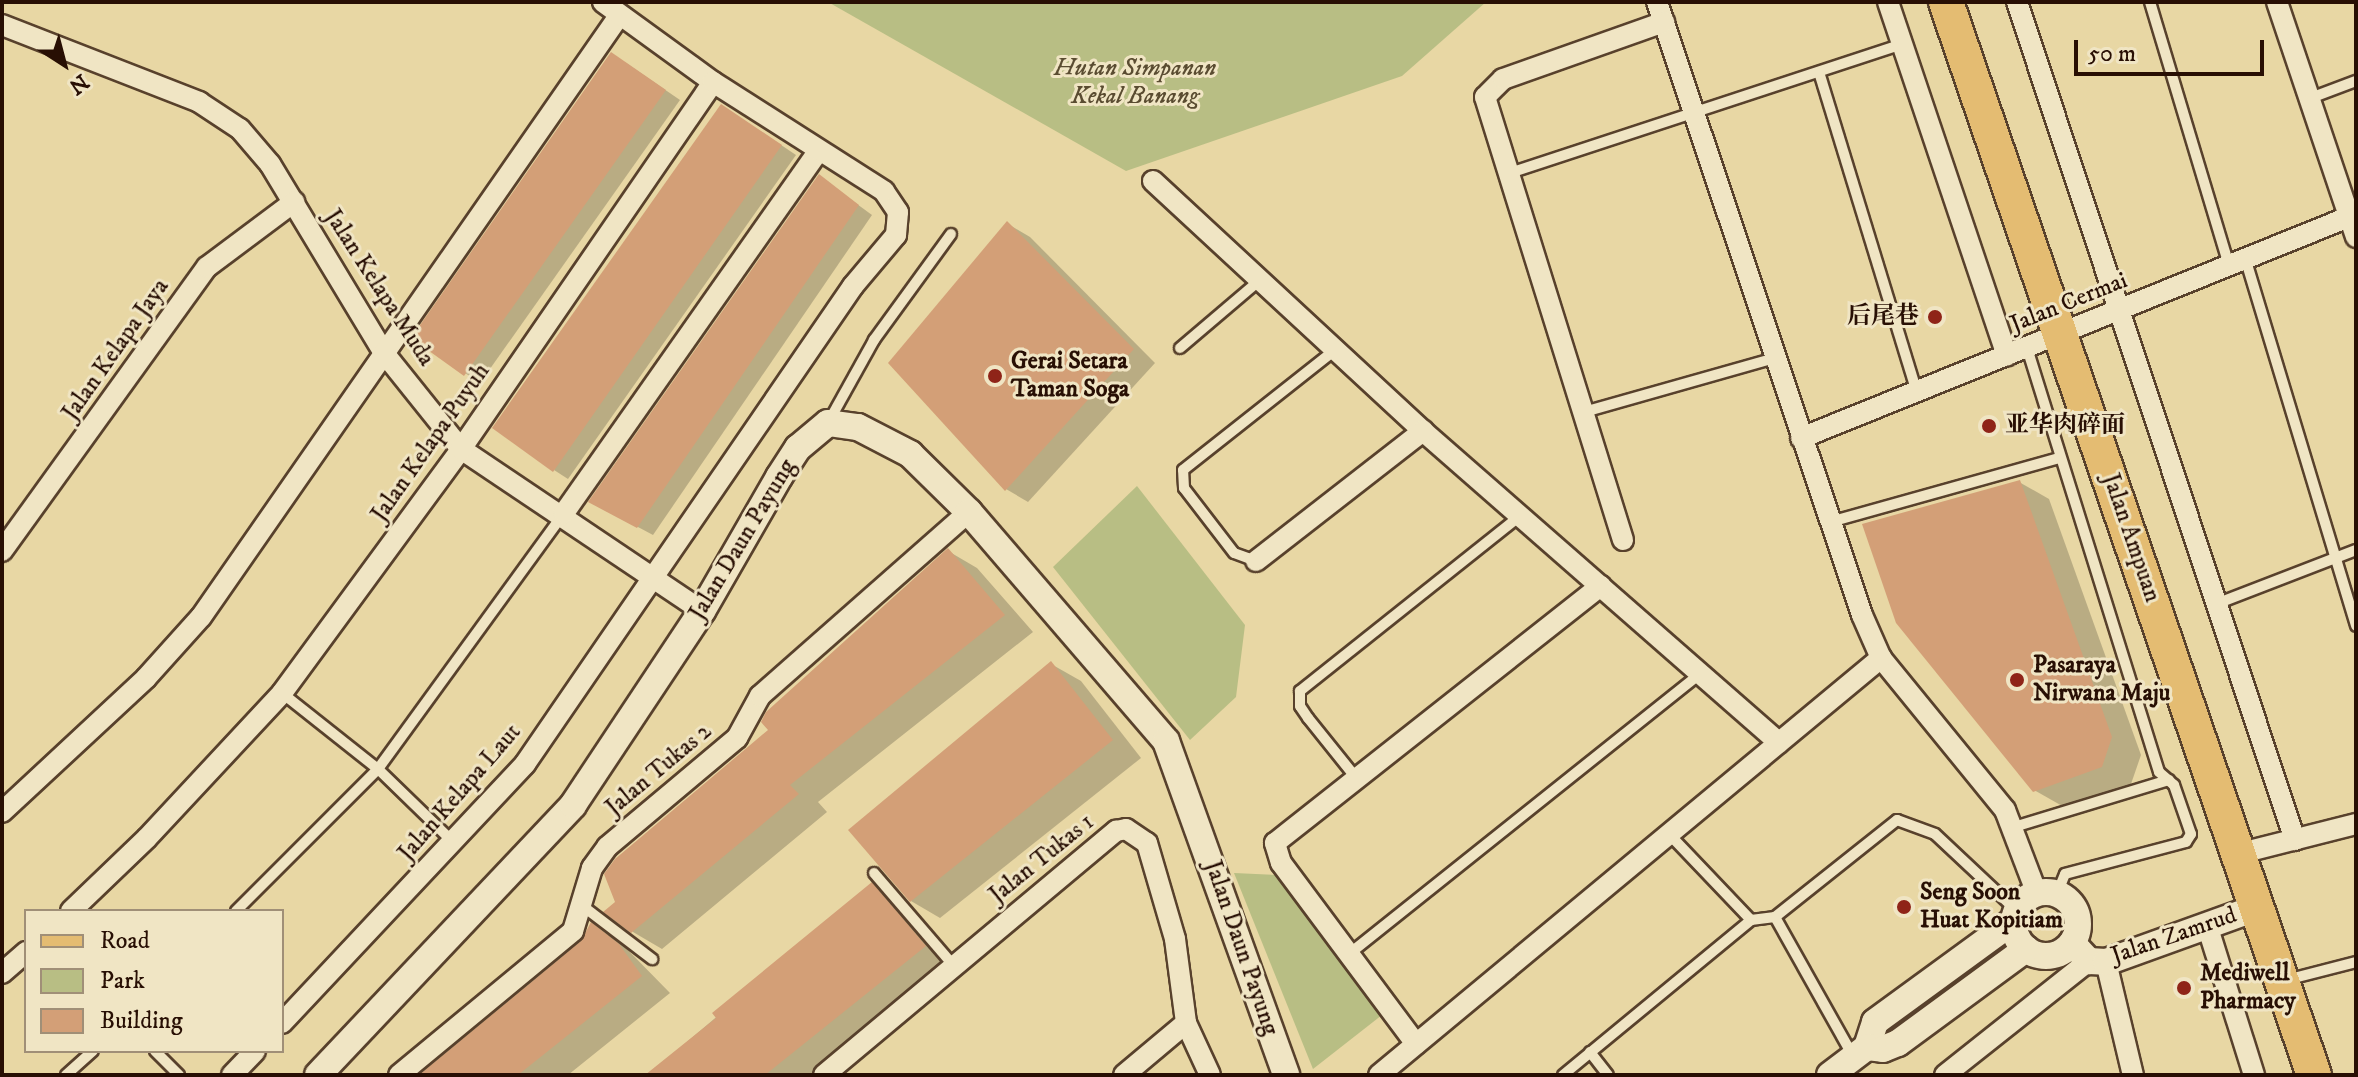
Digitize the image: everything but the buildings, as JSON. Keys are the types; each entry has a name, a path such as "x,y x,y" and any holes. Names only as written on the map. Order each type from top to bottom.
{"main road":[{"name":"Jalan Ampuan","path":"1946,2 2241,853 2314,1075"}],"street":[{"path":"603,2 713,82"},
{"path":"1888,2 2007,356"},
{"path":"2017,2 2295,840"},
{"path":"2277,2 2308,99 2353,215 2356,237"},
{"path":"1623,540 1485,97 1487,90 1503,79 1661,12 1828,523 1881,658 1991,792 2014,827 2047,894 2077,915 2133,1075"},
{"path":"2,812 146,678 201,617 619,16"},
{"name":"Jalan Kelapa Muda","path":"5,30 199,102 240,129 294,202 384,353 461,449 564,513 702,611"},
{"name":"Jalan Kelapa Laut","path":"284,1021 454,844 525,764 853,286 896,235 898,212 884,191 713,82"},
{"name":"Jalan Kelapa Puyuh","path":"73,909 147,838 282,693 461,449 713,82"},
{"path":"564,513 818,151"},
{"path":"1153,181 1423,431 1779,743"},
{"name":"Jalan Kelapa Jaya","path":"2,551 207,267 294,202"},
{"name":"Jalan Cermai","path":"1801,438 2238,265 2353,215"},
{"name":"Jalan Daun Payung","path":"319,1075 573,805 702,611 798,448 828,423 858,427 910,454 969,512 1166,741 1286,1075"},
{"path":"1256,561 1423,431"},
{"name":"Jalan Tukas 2","path":"399,1075 573,931 584,907 592,868 607,847 732,743 760,696 969,512"},
{"path":"1416,1044 1281,863 1275,843 1601,586"},
{"path":"1379,1075 1881,658"},
{"path":"2241,853 2356,824"},
{"name":"Jalan Tukas 1","path":"824,1075 1116,831 1126,829 1147,843 1175,939 1186,1023 1210,1075"},
{"path":"1830,1075 1860,1051 1875,1022 2047,894"},
{"name":"Jalan Zamrud","path":"1945,1075 2089,955 2207,925 2259,907"},
{"path":"2016,916 2026,949"},
{"path":"2207,925 2254,1075"},
{"path":"2026,949 2050,956 2089,955"},
{"path":"1860,1051 1883,1049 1898,1043 2026,949"},
{"path":"2,973 24,954"},
{"path":"1124,1075 1186,1023"},
{"path":"232,1075 253,1053"}],"lane":[{"path":"2152,2 2356,626"},
{"path":"1510,173 1902,44"},
{"path":"1819,72 1917,392"},
{"path":"2308,99 2356,81"},
{"path":"828,423 874,340 951,234"},
{"path":"1180,348 1260,280"},
{"path":"2027,348 2159,772 2169,780 2189,839 2065,874 2047,894"},
{"path":"1256,561 1234,553 1184,488 1183,470 1335,350"},
{"path":"1584,412 1775,358"},
{"path":"1828,523 2059,458"},
{"path":"238,909 378,769 564,513"},
{"path":"1357,779 1300,706 1300,691 1520,516"},
{"path":"2216,604 2356,550"},
{"path":"1349,954 1700,674"},
{"path":"282,693 378,769 454,844"},
{"path":"2014,827 2169,780"},
{"path":"1563,1075 1751,920 1775,917 1897,820 1935,834 2016,916"},
{"path":"1669,834 1751,920"},
{"path":"874,873 953,965"},
{"path":"584,907 652,959"},
{"path":"1775,917 1860,1051"},
{"path":"2284,981 2356,962"},
{"path":"1590,1052 1608,1075"},
{"path":"66,1075 91,1053"},
{"path":"157,1053 179,1075"}],"green space":[{"name":"Hutan Simpanan Kekal Banang","path":"828,2 1486,2 1402,76 1126,171"},
{"path":"1137,486 1245,625 1236,697 1190,740 1053,567"},
{"path":"1234,873 1276,875 1382,1015 1313,1069"}],"place":[{"name":"后尾巷","path":"1935,317"},
{"name":"Gerai Setara Taman Soga","path":"995,376"},
{"name":"亚华肉碎面","path":"1989,426"},
{"name":"Pasaraya Nirwana Maju","path":"2017,680"},
{"name":"Seng Soon Huat Kopitiam","path":"1904,907"},
{"name":"Mediwell Pharmacy","path":"2184,988"}]}
